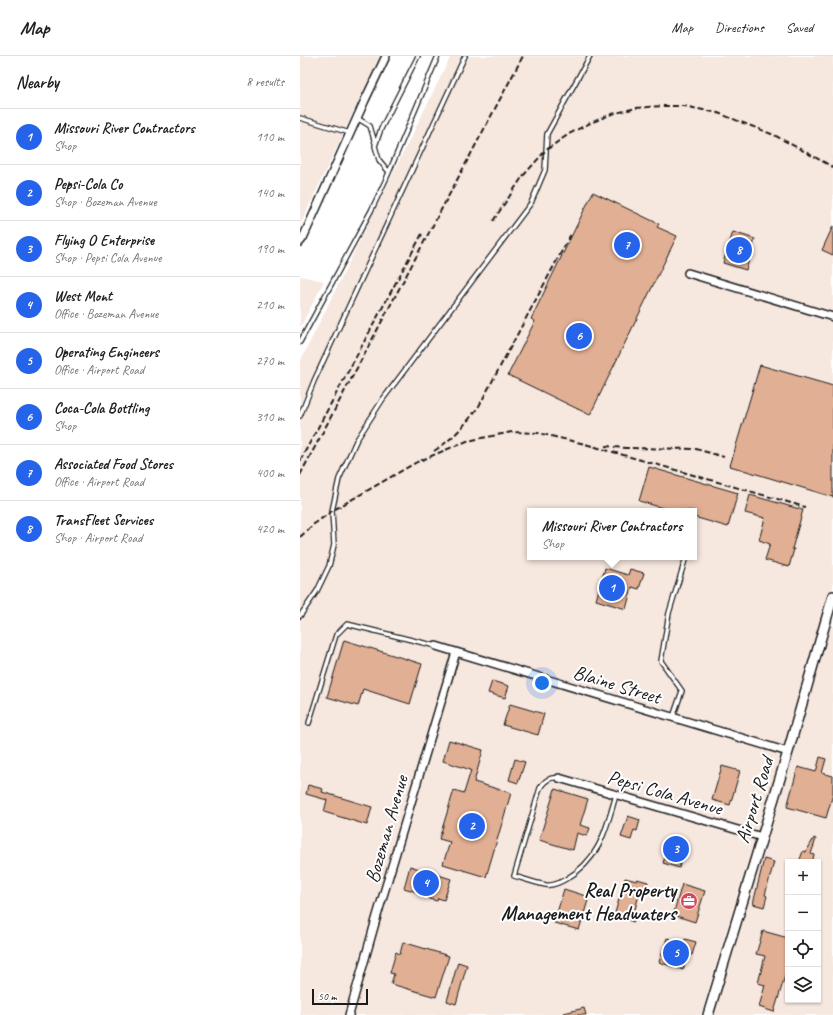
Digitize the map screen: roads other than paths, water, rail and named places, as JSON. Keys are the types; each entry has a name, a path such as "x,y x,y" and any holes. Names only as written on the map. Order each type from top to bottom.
{"street":[{"path":"300,242 386,56"},
{"path":"688,273 833,317"},
{"name":"Airport Road","path":"708,1015 788,752 833,596"},
{"name":"Blaine Street","path":"436,646 788,752"},
{"name":"Bozeman Avenue","path":"349,1015 456,652"},
{"name":"Pepsi Cola Avenue","path":"560,778 762,837"}],"lane":[{"path":"376,144 380,128 418,56"},
{"path":"300,342 371,211 438,56"},
{"path":"300,416 314,380 465,56"},
{"path":"300,616 317,591 329,566 334,545 332,511 339,479 356,441 383,399 531,203 545,170 547,134 590,56"},
{"path":"300,118 350,133"},
{"path":"357,118 370,126 379,160 389,172"},
{"path":"673,717 682,690 661,661 669,613 685,560"},
{"path":"309,723 336,635 346,624 436,646"},
{"path":"560,778 552,778 545,781 540,788 514,876 548,885 561,882 577,873 589,861 603,838 616,795"}],"railway":[{"path":"300,475 523,56"},
{"path":"493,221 523,176 546,150 569,134 588,124 612,114 636,108 684,106 718,113 774,135 833,167"},
{"path":"300,461 422,234"},
{"path":"434,451 459,431 479,406 571,234"},
{"path":"300,537 314,524 332,511 417,462 467,441 512,432 538,433 585,444 805,507"},
{"path":"605,446 625,448 696,449 724,457"}],"place":[{"name":"Associated Food Stores","path":"627,245"},
{"name":"TransFleet Services","path":"739,250"},
{"name":"Coca-Cola Bottling","path":"579,336"},
{"name":"Missouri River Contractors","path":"612,588"},
{"name":"Pepsi-Cola Co","path":"472,826"},
{"name":"Flying O Enterprise","path":"676,849"},
{"name":"West Mont","path":"426,883"},
{"name":"Real Property Management Headwaters","path":"689,901"},
{"name":"Operating Engineers","path":"676,953"}]}
